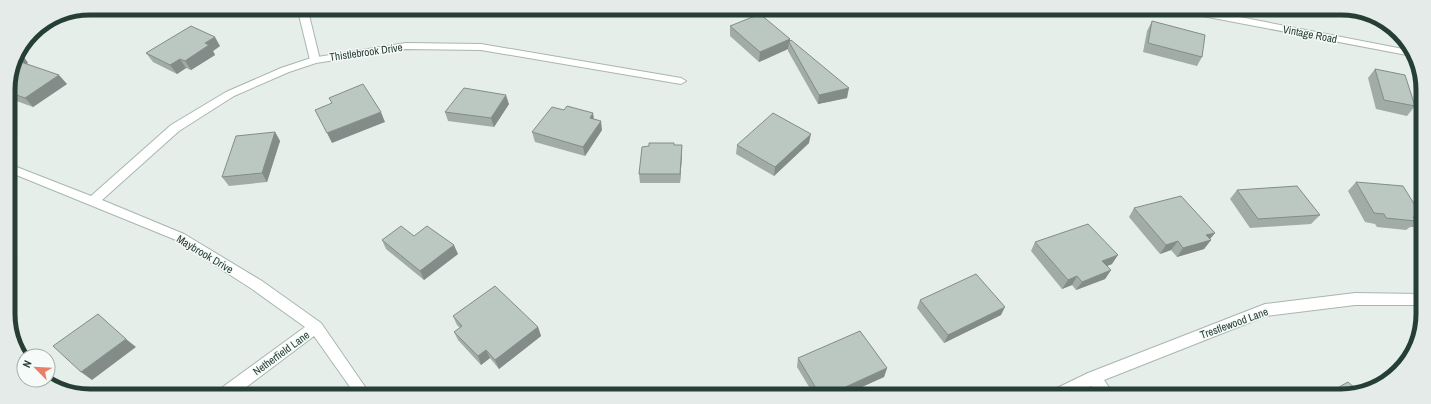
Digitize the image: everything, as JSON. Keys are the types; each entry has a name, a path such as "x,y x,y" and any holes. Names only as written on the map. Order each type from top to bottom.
{"street":[{"path":"304,15 315,60"},
{"name":"Vintage Road","path":"1213,15 1405,52"},
{"name":"Thistlebrook Drive","path":"92,202 176,128 230,94 284,70 315,60 406,46 481,47 536,55 681,81"},
{"name":"Maybrook Drive","path":"15,170 180,238 257,285 316,327 359,389"},
{"name":"Trestlewood Lane","path":"1070,389 1093,378 1265,310 1356,299 1416,300"},
{"name":"Netherfield Lane","path":"232,389 316,327"},
{"path":"1093,378 1102,389"}],"building":[{"path":"758,15 761,15 790,39 760,52 730,26"},
{"path":"1152,21 1205,35 1202,57 1148,43"},
{"path":"191,26 215,37 205,43 209,45 185,61 180,59 170,65 146,53"},
{"path":"791,40 849,88 819,95 789,42"},
{"path":"21,62 59,75 25,98 15,94 15,85"},
{"path":"1375,69 1405,75 1415,106 1384,100"},
{"path":"363,84 381,112 327,133 315,110 332,103 329,98"},
{"path":"464,88 506,95 491,118 445,112"},
{"path":"567,106 593,113 590,118 601,121 583,147 532,132 552,107 564,110"},
{"path":"773,113 811,134 775,167 737,145"},
{"path":"275,132 262,173 222,177 236,136"},
{"path":"649,143 674,143 674,145 682,145 680,174 639,174 642,147 649,146"},
{"path":"1356,182 1403,186 1416,207 1416,217 1413,217 1416,221 1386,218 1384,214 1374,213"},
{"path":"1297,186 1320,215 1258,219 1237,190"},
{"path":"1181,196 1215,233 1206,235 1211,240 1183,248 1178,241 1166,245 1134,208"},
{"path":"1088,224 1118,255 1102,261 1111,270 1082,282 1077,276 1068,280 1035,242"},
{"path":"401,226 414,236 427,226 454,245 420,271 382,240"},
{"path":"976,274 1005,307 948,335 920,300"},
{"path":"495,286 538,327 495,360 486,350 478,356 454,332 462,326 453,316"},
{"path":"98,314 126,339 81,372 53,346"},
{"path":"860,331 887,368 841,389 816,389 798,358"},
{"path":"1348,382 1355,388 1346,389 1336,389"}]}
